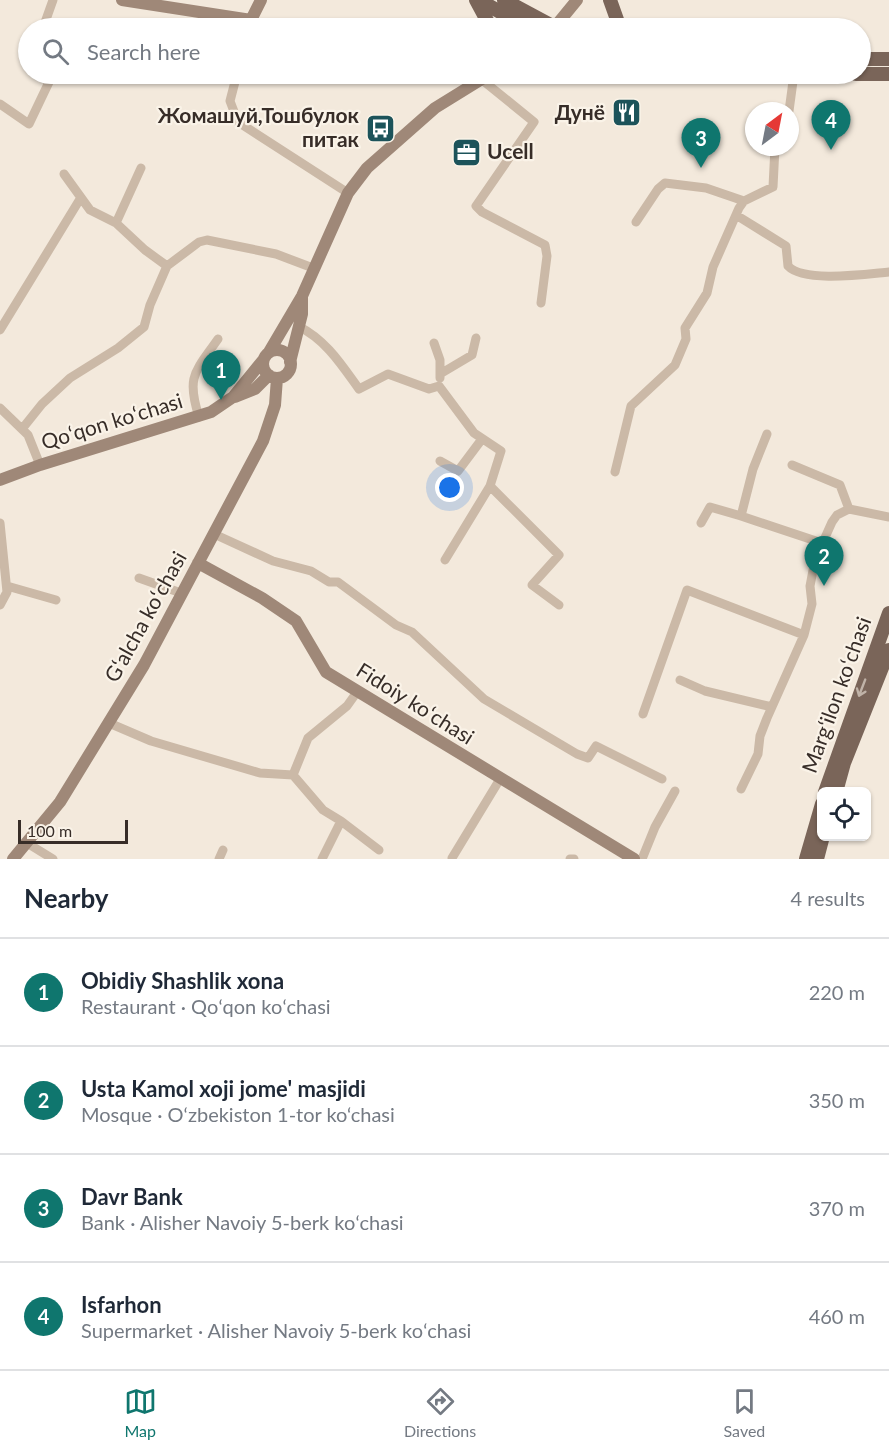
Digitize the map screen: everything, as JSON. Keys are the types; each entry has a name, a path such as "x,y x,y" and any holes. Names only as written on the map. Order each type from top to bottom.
{"main road":[{"path":"478,0 486,18"},
{"path":"478,0 510,18"},
{"path":"504,0 537,18"},
{"path":"610,0 616,18"},
{"path":"871,59 889,59"},
{"path":"871,74 889,74"},
{"name":"Margʻilon koʻchasi","path":"837,787 844,763 885,654 889,613"},
{"name":"Margʻilon koʻchasi","path":"827,787 885,654"},
{"name":"Margʻilon koʻchasi","path":"806,859 817,821"},
{"path":"817,859 822,841"}],"street":[{"path":"47,18 53,0"},
{"path":"122,0 218,18"},
{"path":"253,18 261,0"},
{"path":"563,18 577,0"},
{"path":"0,104 29,124 39,107 47,84"},
{"path":"234,84 230,102 238,122 348,193"},
{"name":"Qoʻqon koʻchasi","path":"233,397 266,356 302,296 348,193 367,168 435,108 473,84"},
{"path":"496,84 534,122 476,206 482,212 545,245 547,256 541,303"},
{"path":"790,102 793,84"},
{"path":"615,472 631,406 677,362 686,339 686,328 707,293 710,275 736,215 744,201 773,187 775,156"},
{"path":"116,223 141,168"},
{"path":"64,174 90,210 116,223 145,250 167,266"},
{"path":"636,222 658,189 665,183 706,188 744,201"},
{"path":"0,330 80,199"},
{"path":"736,215 786,246 788,266 795,272 825,276 889,272"},
{"path":"22,429 42,404 70,378 118,348 144,327 150,305 167,266 199,242 207,240 276,254 314,268"},
{"name":"Qoʻqon koʻchasi","path":"290,362 302,314 302,296"},
{"path":"298,326 315,334 327,346 358,389 388,374 429,389 439,386"},
{"path":"440,374 472,355 476,338"},
{"path":"199,417 191,385 199,367 219,339"},
{"path":"434,343 440,360 439,386 474,433 501,451 490,486 445,560"},
{"path":"282,351 290,362 286,374 273,376 264,368 266,356 282,351"},
{"name":"Qoʻqon koʻchasi","path":"0,480 40,465 199,417 233,397 255,389 273,376"},
{"name":"Gʻalcha koʻchasi","path":"13,859 60,802 144,665 263,441 275,405 273,376"},
{"path":"255,389 266,392 275,405"},
{"path":"0,408 30,440 40,465"},
{"path":"741,516 753,469 767,434"},
{"path":"440,461 458,471 482,439"},
{"path":"792,465 840,485 849,509"},
{"path":"490,486 559,555 532,585 560,605"},
{"path":"701,523 710,507 822,543"},
{"path":"741,789 758,754 760,736 804,634 812,604 812,574 822,543 837,515 849,509 889,517"},
{"path":"0,524 4,582 7,586 56,600"},
{"path":"214,534 262,557 311,571 329,582 338,582 396,626 411,632 484,699 577,754 588,758 596,746 662,779"},
{"name":"Fidoiy koʻchasi","path":"198,563 288,614 304,634 321,667 357,692 634,859"},
{"path":"139,578 181,593"},
{"path":"0,605 7,586"},
{"path":"643,714 687,590 804,634"},
{"path":"680,680 705,690 772,707"},
{"path":"293,775 308,738 347,706 357,692"},
{"path":"109,723 151,741 260,773 293,775 322,810 341,821 379,850"},
{"path":"452,858 500,779"},
{"path":"642,859 655,826 675,791"},
{"path":"322,859 341,821"},
{"path":"27,843 53,859"}],"place":[{"name":"Дунё","path":"626,113"},
{"name":"Жомашуй,Тошбулок питак","path":"380,128"},
{"name":"Isfarhon","path":"831,150"},
{"name":"Ucell","path":"466,152"},
{"name":"Davr Bank","path":"701,168"},
{"name":"Obidiy Shashlik xona","path":"221,400"},
{"name":"Usta Kamol xoji jome' masjidi","path":"824,586"}]}
